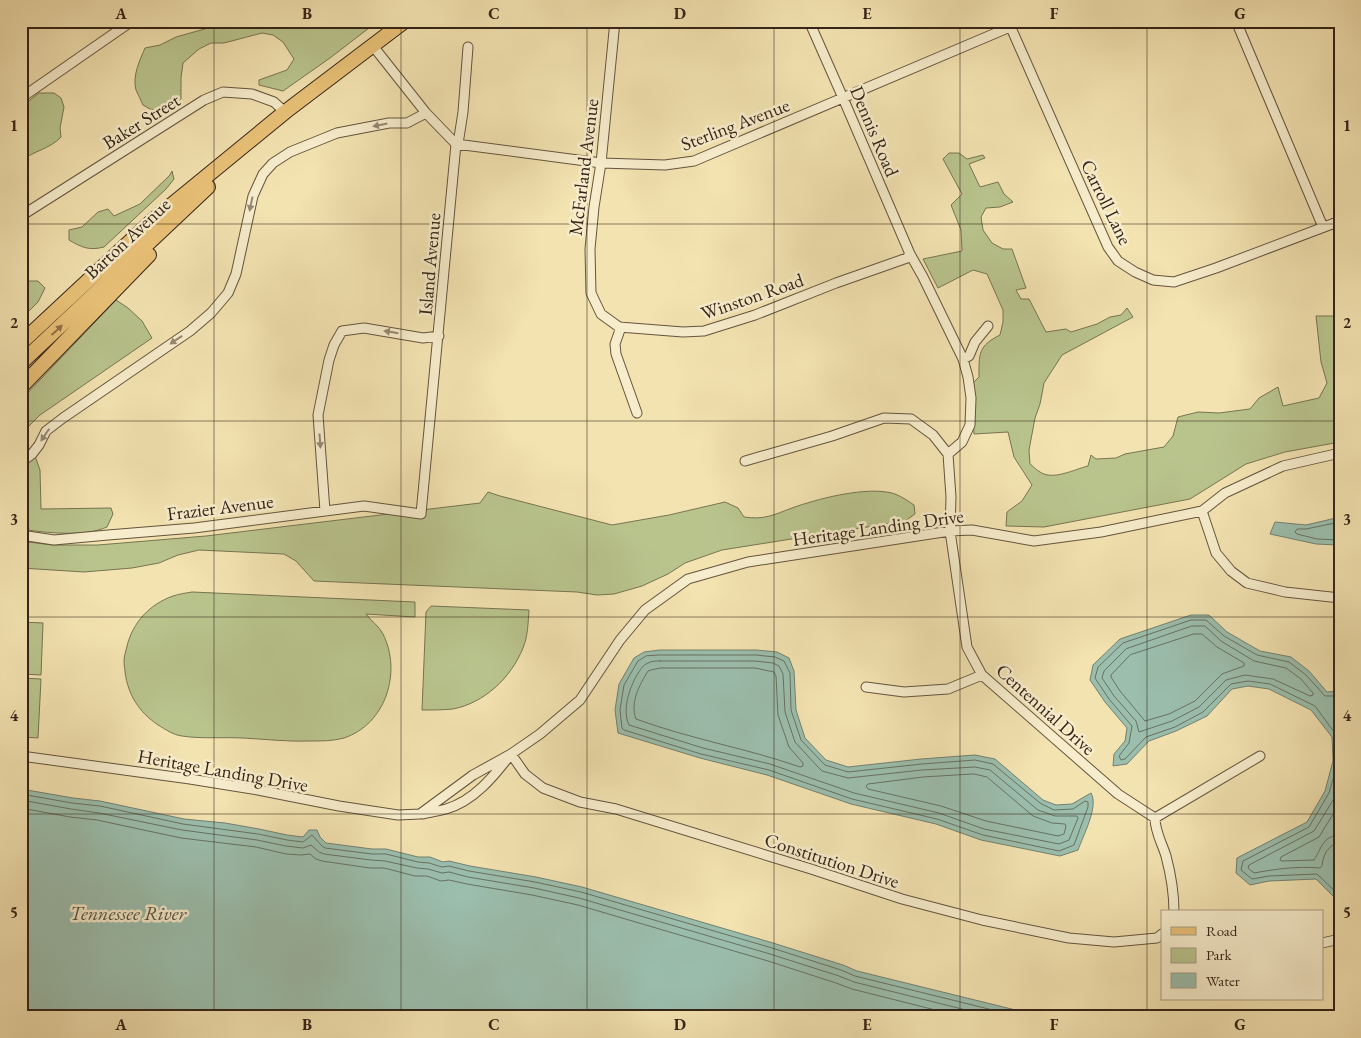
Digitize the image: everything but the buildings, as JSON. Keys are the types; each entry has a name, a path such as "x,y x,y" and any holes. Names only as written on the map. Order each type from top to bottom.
{"main road":[{"name":"Barton Avenue","path":"21,343 152,222 285,112 405,21"},
{"name":"Barton Avenue","path":"21,363 214,180 255,137"},
{"path":"21,387 151,253 214,180"}],"street":[{"path":"21,98 132,21"},
{"name":"McFarland Avenue","path":"601,314 591,292 590,249 601,163 615,21"},
{"name":"Dennis Road","path":"809,21 910,254 924,277 963,359 971,398 970,425 962,442 948,454"},
{"path":"1236,21 1323,227"},
{"name":"Sterling Avenue","path":"457,144 601,163 665,165 694,161 843,98 1009,24"},
{"name":"Carroll Lane","path":"1009,24 1107,246 1118,261 1135,272 1153,280 1174,282 1340,221"},
{"path":"374,46 426,113 457,144"},
{"name":"Island Avenue","path":"421,514 457,144 463,112 468,47"},
{"name":"Baker Street","path":"21,216 204,100 223,92 252,94 274,102 285,112"},
{"path":"21,462 40,445 46,431 190,331 211,313 228,292 236,274 253,196 263,174 272,163 290,152 337,133 389,123 407,123 426,113"},
{"name":"Winston Road","path":"601,314 619,327 683,332 704,331 755,315 836,283 907,258 910,254"},
{"path":"963,359 968,356 975,342 988,326"},
{"path":"621,327 615,344 616,354 637,413"},
{"path":"325,511 318,415 329,360 334,345 342,331 364,328 423,338 439,336"},
{"path":"745,461 832,436 884,418 911,419 933,435 948,454"},
{"name":"Heritage Landing Drive","path":"420,814 473,775 512,754 540,734 580,700 620,640 645,610 688,579 748,562 950,531 972,530 1034,541 1101,532 1202,511 1225,493 1283,466 1340,453"},
{"name":"Centennial Drive","path":"948,454 951,497 950,531 967,647 982,675 1118,794 1155,818"},
{"name":"Frazier Avenue","path":"21,535 54,540 108,536 194,528 364,506 421,514"},
{"path":"1202,511 1216,553 1230,571 1247,583 1285,592 1340,598"},
{"path":"866,687 904,692 948,689 982,675"},
{"name":"Heritage Landing Drive","path":"21,756 190,779 398,816 448,809 469,798 489,781 512,754"},
{"name":"Constitution Drive","path":"512,754 525,774 543,788 580,802 616,809 812,869 902,899 982,920 1069,938 1114,942 1157,938 1161,935"},
{"path":"1174,910 1174,893 1166,855 1155,826 1155,818 1260,756"},
{"path":"1324,943 1340,939"}],"green space":[{"path":"233,21 381,21 283,91 259,85 259,80 287,70 294,59 283,42 273,35 262,33 224,43 211,43 199,49 183,63 181,99 161,111 150,109 143,105 136,90 135,79 145,48 160,45 176,37"},
{"path":"39,93 54,93 61,98 64,107 60,128 61,137 21,161 21,107"},
{"path":"949,153 959,153 967,159 983,155 985,158 969,164 980,187 998,182 1004,194 1013,202 1000,207 986,208 981,217 983,230 992,243 1003,249 1012,249 1026,288 1016,290 1021,299 1029,299 1046,332 1066,329 1071,332 1097,324 1110,317 1121,315 1127,308 1133,317 1062,355 1044,383 1029,450 1030,464 1037,470 1051,475 1064,474 1088,466 1091,455 1096,459 1116,458 1125,454 1164,447 1173,436 1178,417 1198,412 1219,413 1250,409 1259,398 1278,387 1283,406 1319,398 1327,383 1321,362 1316,316 1340,316 1340,442 1285,452 1246,464 1190,499 1044,527 1006,526 1007,512 1022,501 1032,485 1014,457 1008,432 974,434 972,384 979,377 981,352 987,343 1000,335 1003,310 987,274 973,270 938,288 923,259 962,251 961,230 951,205 962,194 943,159"},
{"path":"172,171 174,179 166,189 104,247 85,248 69,240 69,230 82,227 98,212 108,209 114,216 140,204"},
{"path":"21,281 38,281 45,288 38,302 21,319"},
{"path":"116,300 142,321 152,338 40,415 21,434 21,400"},
{"path":"35,456 40,470 41,509 111,508 113,514 107,527 77,533 53,533 21,529 21,468"},
{"path":"876,491 897,495 904,499 914,505 915,514 905,521 722,550 685,563 668,574 642,586 614,594 597,595 577,592 314,581 296,561 284,554 199,550 178,555 159,563 132,568 84,572 21,568 21,541 52,545 98,545 206,536 480,503 488,492 612,525 669,515 725,502 738,508 744,517 763,517 826,498"},
{"path":"192,592 415,602 415,617 366,614 383,634 389,649 391,664 390,680 380,709 359,731 344,738 323,741 189,737 166,730 151,720 140,709 126,680 124,661 133,629 144,615 165,599"},
{"path":"431,606 529,610 525,643 518,659 504,679 486,695 464,706 453,709 422,710 426,612"},
{"path":"21,622 43,623 41,675 21,674"},
{"path":"21,678 41,679 38,738 21,737"}],"water":[{"path":"1340,517 1340,544 1337,545 1316,544 1270,534 1275,522 1306,525"},
{"path":"1191,615 1209,615 1227,632 1260,651 1291,657 1309,671 1327,692 1340,691 1340,849 1333,864 1340,881 1340,903 1316,879 1269,881 1250,885 1236,873 1237,858 1307,822 1325,791 1333,761 1332,737 1311,710 1269,689 1248,686 1232,689 1207,716 1176,731 1149,741 1127,764 1113,766 1114,754 1125,741 1127,728 1105,702 1090,680 1093,665 1120,639"},
{"path":"660,650 756,650 777,652 789,658 794,671 796,710 805,738 826,760 848,767 975,755 995,759 1043,800 1056,805 1072,804 1091,793 1093,799 1092,813 1078,850 1060,856 981,840 936,824 851,804 767,775 700,758 618,733 615,710 619,684 634,658 644,652"},
{"name":"Tennessee River","path":"21,789 100,801 184,819 225,823 287,835 303,837 309,830 317,830 320,837 326,843 386,849 418,857 430,857 443,862 449,861 582,887 773,943 857,971 1044,1017 21,1017"}]}
